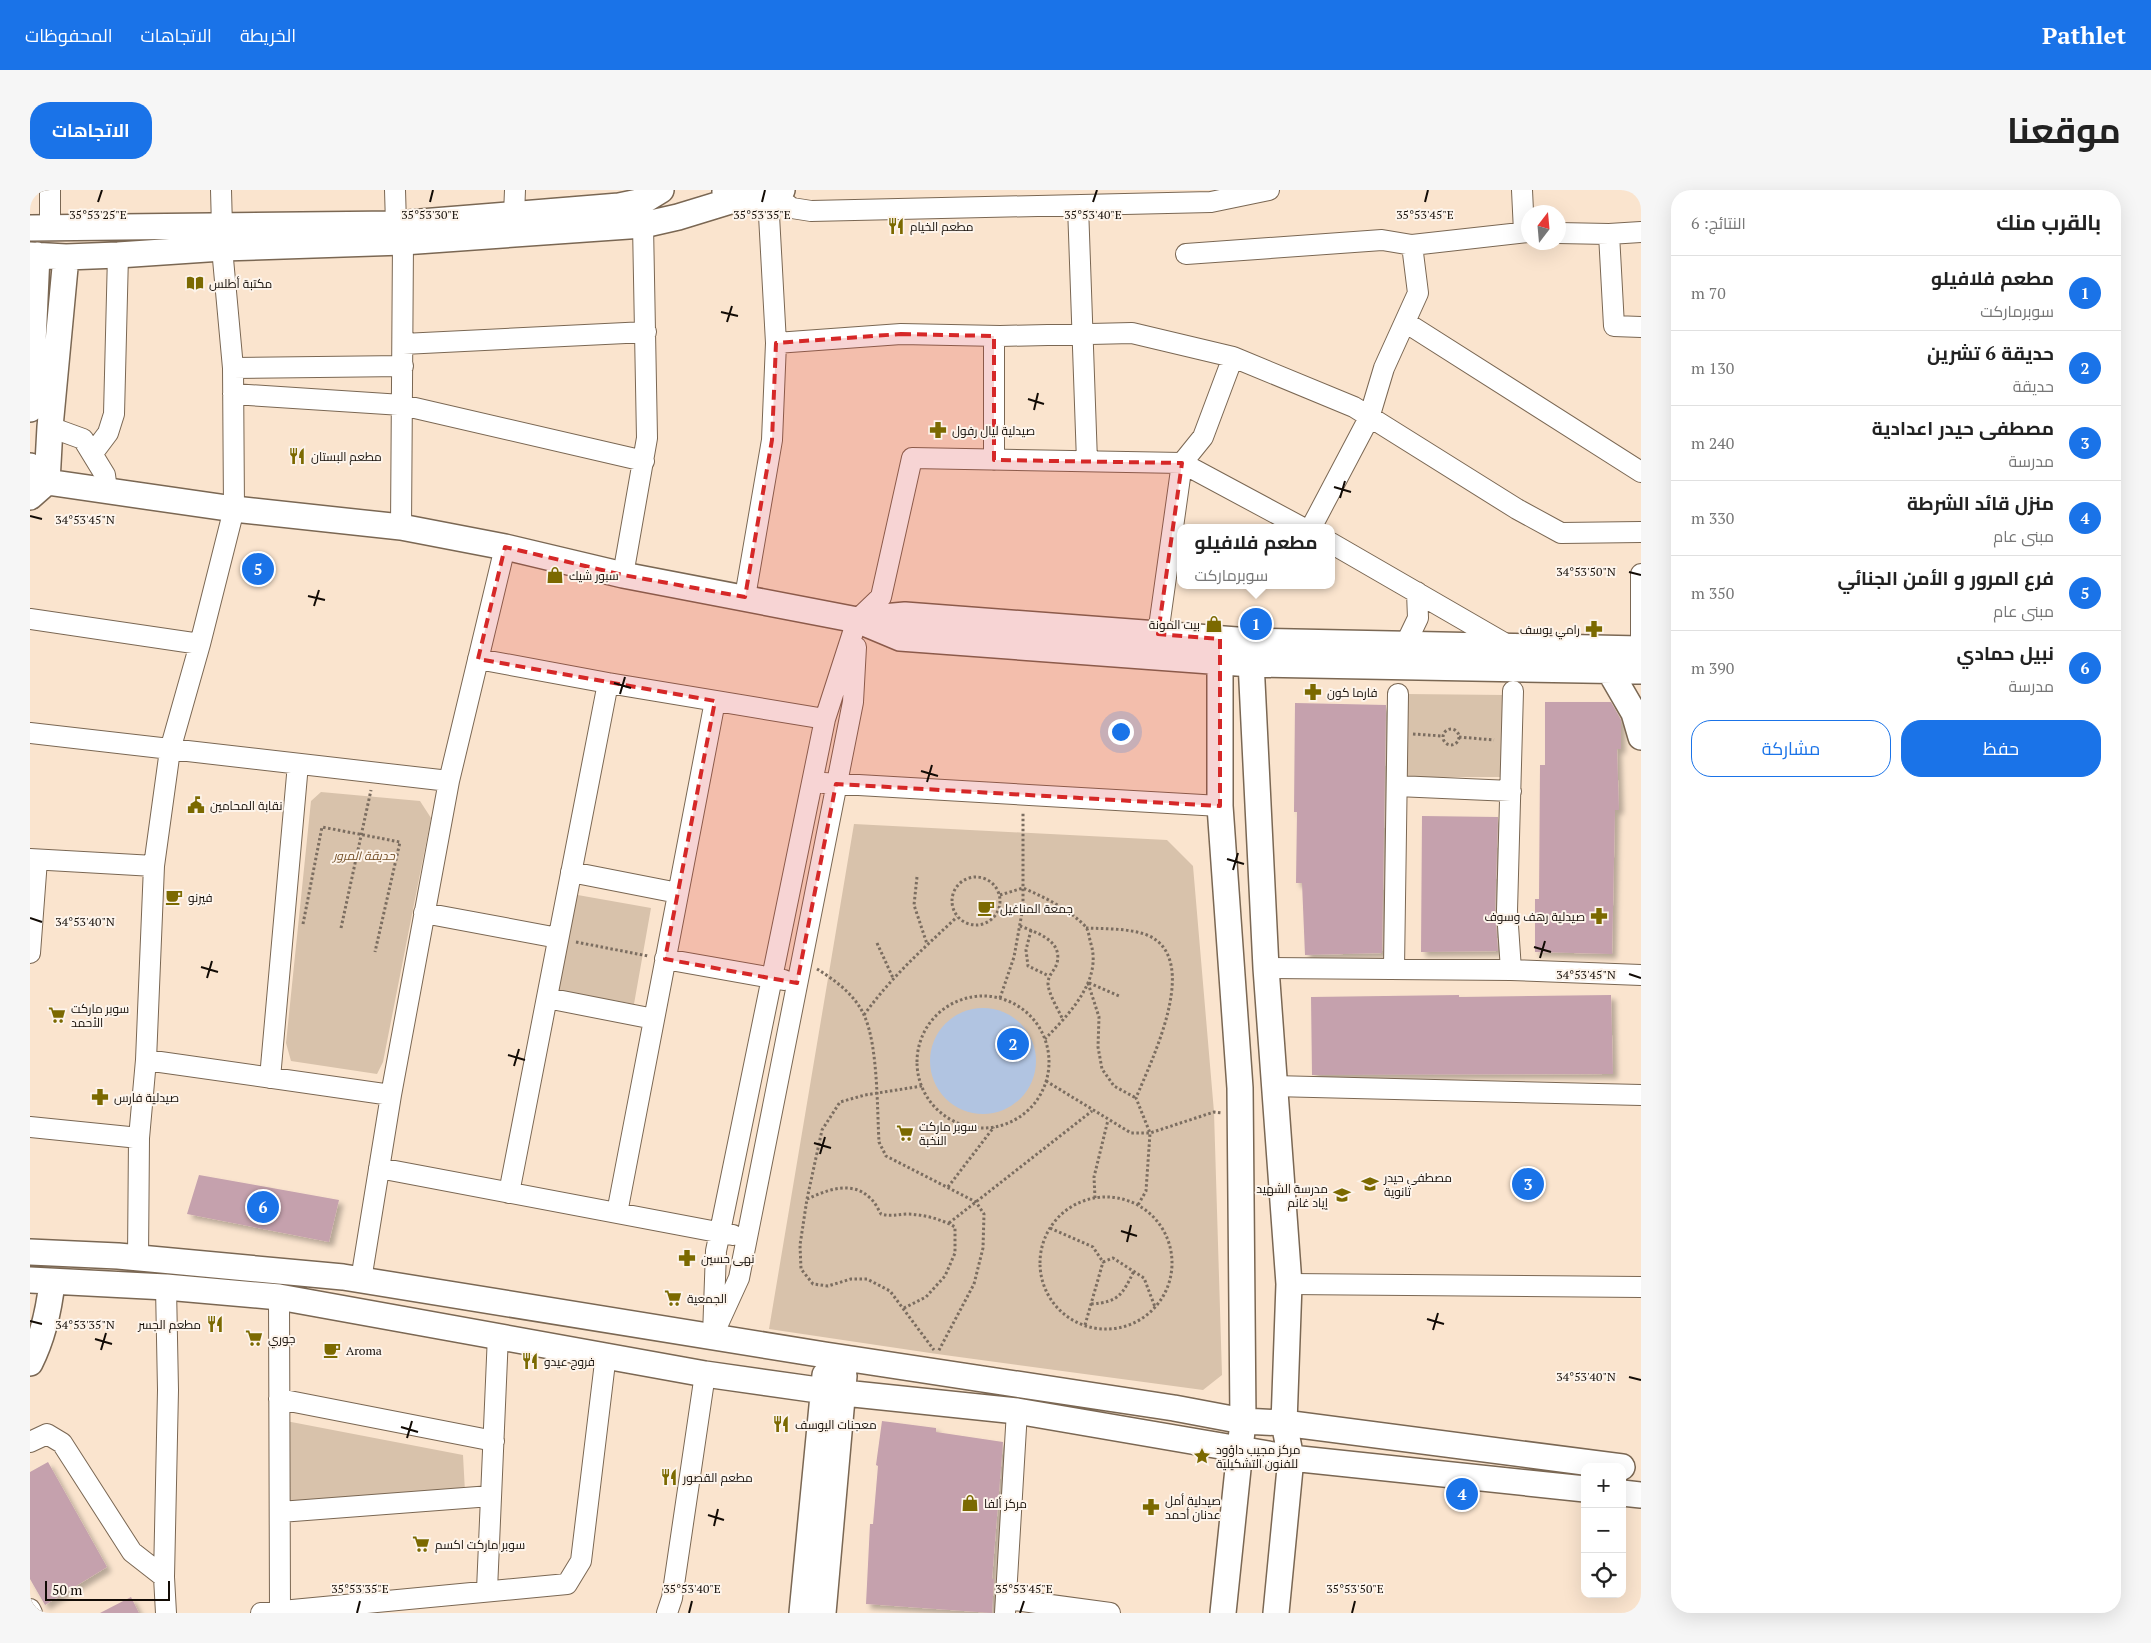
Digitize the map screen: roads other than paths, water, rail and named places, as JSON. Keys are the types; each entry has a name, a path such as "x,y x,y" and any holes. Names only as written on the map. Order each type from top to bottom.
{"main road":[{"path":"400,233 514,215 619,206 649,194"},
{"path":"40,228 222,238 643,225 678,217 732,194 754,200 775,194"},
{"path":"30,409 33,255 66,257 118,255 222,238"},
{"path":"66,257 50,427 36,481 234,510 402,527 505,547 623,575 857,620 900,638 1250,652 1609,670 1641,658"},
{"path":"857,620 905,616 1158,634 1220,651"},
{"path":"1250,652 1405,644 1511,647 1641,658"},
{"path":"1220,651 1220,806 1240,1088 1243,1421 1223,1613"},
{"path":"1250,652 1273,1086 1289,1284 1284,1423 1291,1458 1276,1613"},
{"path":"1609,670 1634,713 1641,737"},
{"path":"1220,806 1257,804"},
{"path":"1240,1088 1273,1086"},
{"path":"30,1252 138,1258 361,1280 835,1357 1174,1408 1243,1421 1284,1423 1591,1463"},
{"path":"30,1363 50,1308 41,1281 166,1286 279,1297 606,1354 705,1374 834,1392 1016,1411 1291,1458 1581,1489"},
{"path":"705,1374 713,1336"},
{"path":"823,1613 835,1357"},
{"path":"802,1613 834,1392"},
{"path":"1626,1467 1641,1469"},
{"path":"1626,1493 1641,1495"}],"street":[{"path":"40,228 50,190"},
{"path":"138,1258 139,1138 146,1060 154,866 170,750 200,644 234,510 233,368 222,238 221,190"},
{"path":"395,190 400,233 403,344 402,527"},
{"path":"514,215 515,190"},
{"path":"775,194 792,208 811,211 1211,202 1269,190"},
{"path":"1522,190 1523,205"},
{"path":"745,597 772,440 776,343 775,194"},
{"path":"1078,206 1087,461"},
{"path":"623,575 644,461 648,416 643,225"},
{"path":"1566,233 1609,234 1641,232"},
{"path":"1186,254 1382,240 1412,245 1521,233"},
{"path":"1609,234 1614,326 1641,327"},
{"path":"1313,524 1369,418 1384,368 1418,293 1412,245"},
{"path":"93,453 108,433 114,414 118,255"},
{"path":"1405,322 1641,472"},
{"path":"403,344 646,332"},
{"path":"776,343 901,334 994,336 1132,333 1233,357 1354,407 1517,509 1561,533 1641,532"},
{"path":"994,336 994,460"},
{"path":"1158,634 1182,463 1203,437 1233,357"},
{"path":"233,368 403,366"},
{"path":"233,394 402,404 644,461"},
{"path":"50,427 83,439 105,475 107,490"},
{"path":"713,1336 716,1251 826,719 857,620 880,597 912,458 1182,463 1296,524"},
{"path":"1335,545 1511,647"},
{"path":"361,1280 391,1095 449,781 505,547"},
{"path":"1641,574 1641,658"},
{"path":"1405,644 1418,618 1417,592"},
{"path":"30,618 200,644"},
{"path":"713,1336 739,1278 853,702 857,620"},
{"path":"478,659 608,684 826,719"},
{"path":"509,1193 608,684"},
{"path":"1511,970 1507,911 1513,691"},
{"path":"1394,968 1398,694"},
{"path":"617,1213 715,701"},
{"path":"30,733 449,781"},
{"path":"270,1078 298,764"},
{"path":"812,783 1220,806"},
{"path":"1397,786 1511,791"},
{"path":"30,953 33,859 154,866"},
{"path":"571,872 678,892"},
{"path":"424,913 558,938"},
{"path":"665,960 797,983"},
{"path":"1266,968 1511,970 1641,975"},
{"path":"547,998 654,1019"},
{"path":"146,1060 391,1095"},
{"path":"1273,1086 1641,1095"},
{"path":"30,1127 139,1138"},
{"path":"379,1168 747,1237"},
{"path":"1289,1284 1641,1287"},
{"path":"166,1286 168,1390 164,1577 166,1613"},
{"path":"279,1297 280,1512 270,1612 392,1607 487,1590 567,1584 581,1562 606,1354"},
{"path":"487,1590 498,1336"},
{"path":"667,1613 672,1598 705,1374"},
{"path":"279,1398 494,1441"},
{"path":"1016,1411 1006,1606 1110,1613"},
{"path":"30,1442 47,1434 62,1443 132,1552 164,1577"},
{"path":"280,1512 491,1496"},
{"path":"30,1609 32,1613"}],"water":[{"path":"983,1008 1003,1012 1020,1024 1032,1041 1036,1061 1032,1081 1020,1098 1003,1110 983,1114 963,1110 946,1098 934,1081 930,1061 934,1041 946,1024 963,1012"}],"place":[{"name":"مطعم الخيام","path":"896,226"},
{"name":"مكتبة أطلس","path":"195,283"},
{"name":"صيدلية ليال رفول","path":"938,430"},
{"name":"مطعم البستان","path":"297,456"},
{"name":"فرع المرور و الأمن الجنائي","path":"258,569"},
{"name":"سبور شيك","path":"555,575"},
{"name":"بيت المونة","path":"1214,624"},
{"name":"مطعم فلافيلو","path":"1256,624"},
{"name":"رامي يوسف","path":"1594,629"},
{"name":"فارما كون","path":"1313,692"},
{"name":"نقابة المحامين","path":"196,805"},
{"name":"فيرنو","path":"174,897"},
{"name":"جمعة المناغيل","path":"986,908"},
{"name":"صيدلية رهف وسوف","path":"1599,916"},
{"name":"سوبر ماركت الأحمد","path":"57,1015"},
{"name":"حديقة 6 تشرين","path":"1013,1044"},
{"name":"صيدلية فارس","path":"100,1097"},
{"name":"سوبر ماركت النخبة","path":"905,1133"},
{"name":"مصطفى حيدر ثانوية","path":"1370,1184"},
{"name":"مصطفى حيدر اعدادية","path":"1528,1184"},
{"name":"مدرسة الشهيد إياد غانم","path":"1342,1195"},
{"name":"نبيل حمادي","path":"263,1207"},
{"name":"نهى حسين","path":"687,1258"},
{"name":"الجمعية","path":"673,1298"},
{"name":"مطعم الجسر","path":"215,1324"},
{"name":"جوري","path":"254,1338"},
{"name":"Aroma","path":"332,1350"},
{"name":"فروج عيدو","path":"530,1361"},
{"name":"معجنات اليوسف","path":"781,1424"},
{"name":"مركز مجيب داؤود للفنون التشكيلية","path":"1202,1456"},
{"name":"مطعم القصور","path":"669,1477"},
{"name":"منزل قائد الشرطة","path":"1462,1494"},
{"name":"مركز ألفا","path":"970,1503"},
{"name":"صيدلية أمل عدنان أحمد","path":"1151,1507"},
{"name":"سوبر ماركت اكسم","path":"421,1544"}],"park label":[{"name":"حديقة المرور","path":"364,855"}]}
